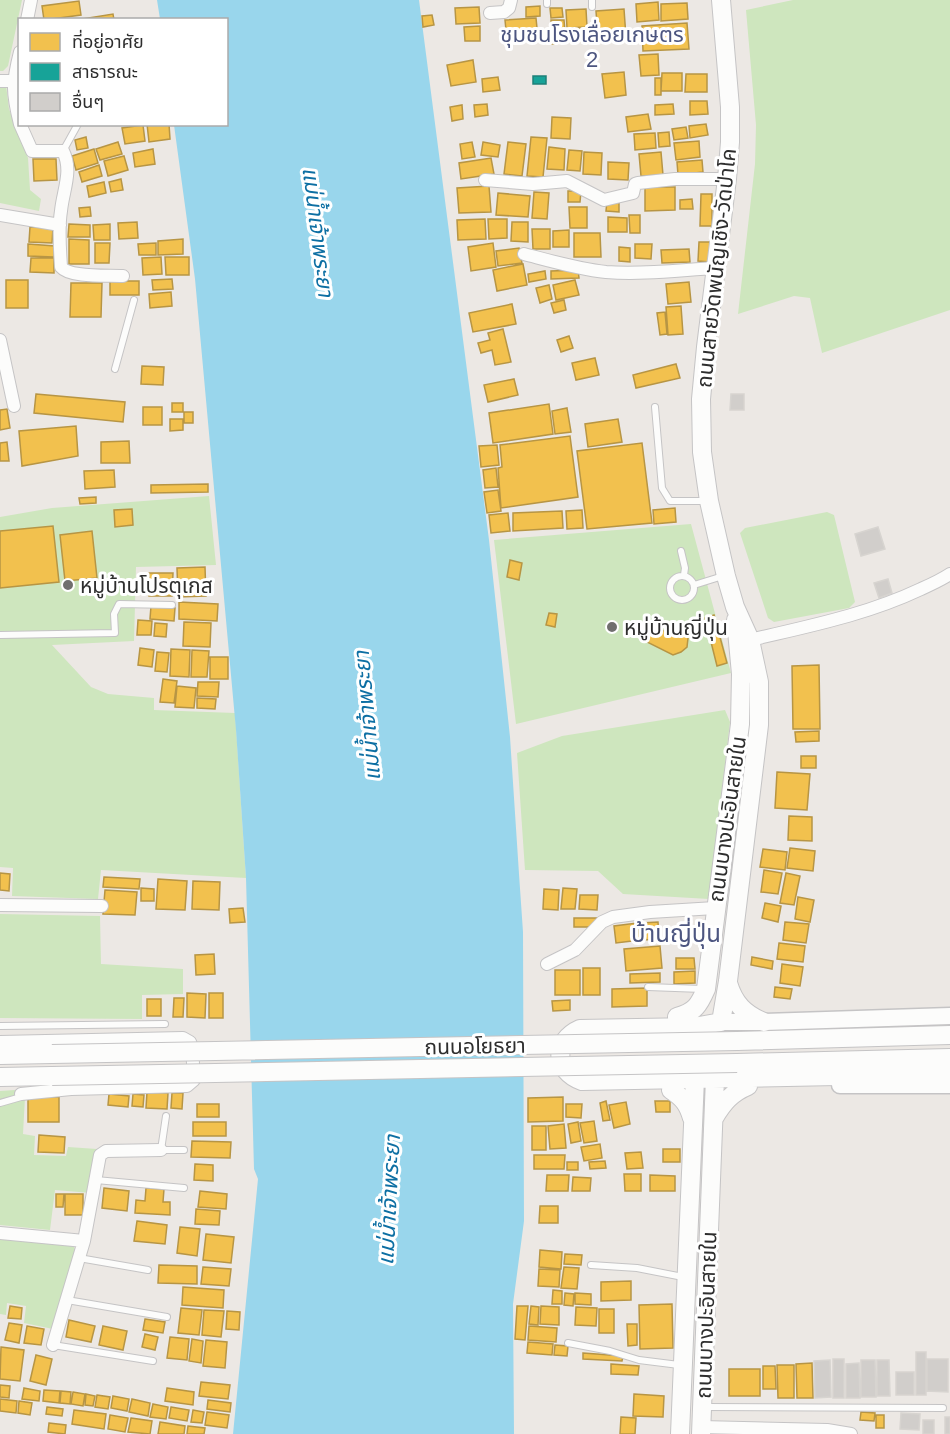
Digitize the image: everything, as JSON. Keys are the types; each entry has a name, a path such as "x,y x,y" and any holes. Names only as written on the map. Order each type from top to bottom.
{"main road":[{"name":"ถนนสายวัดพนัญเชิง-วัดป่าโค","path":"717,534 702,452 701,399 727,179 730,107 721,0"},
{"name":"ถนนบางปะอินสายใน","path":"717,534 726,576 735,607 750,640 759,682 759,725 721,1022"},
{"name":"ถนนบางปะอินสายใน","path":"677,1017 691,1013 700,1004 706,989 740,724 741,674 735,607"},
{"path":"728,981 731,992 743,1011 764,1022"},
{"path":"695,1084 671,1090 580,1092 568,1088 558,1079 549,1056 551,1044 566,1024 577,1018 694,1017 721,1022"},
{"path":"721,1022 694,1028 580,1029 566,1039 560,1056 565,1070 573,1078 582,1081 695,1084 888,1075 950,1076"},
{"name":"ถนนอโยธยา","path":"0,1055 950,1035"},
{"name":"ถนนอโยธยา","path":"0,1077 950,1058"},
{"name":"ถนนบางปะอินสายใน","path":"701,1430 715,1083"},
{"name":"ถนนบางปะอินสายใน","path":"680,1434 695,1084"},
{"path":"714,1118 723,1103 735,1091 748,1086"},
{"path":"671,1090 682,1097 688,1105 693,1122"}],"street":[{"path":"27,18 31,0"},
{"path":"490,13 504,12 509,8 511,0"},
{"path":"18,56 6,81 18,116"},
{"path":"21,126 32,151 63,151 67,160 67,178 60,225 61,267 64,272 123,276"},
{"path":"485,180 533,184 567,181 604,200 633,193 635,184 638,183 675,179 727,179"},
{"path":"0,215 60,225"},
{"path":"524,254 567,266 605,272 716,268"},
{"path":"0,340 14,406"},
{"path":"750,640 868,611 950,574"},
{"path":"0,904 102,906"},
{"path":"548,964 575,950 602,922 613,917 715,908"},
{"path":"721,1022 950,1016"},
{"path":"0,1042 183,1038 190,1042 192,1047 194,1080 187,1086 71,1089 21,1094"},
{"path":"715,1083 748,1086 950,1085"},
{"path":"53,1345 84,1241 100,1155 102,1153 161,1150"},
{"path":"0,1233 84,1241"},
{"path":"701,1430 827,1430 851,1434"}],"lane":[{"path":"63,151 77,126"},
{"path":"115,369 134,300"},
{"path":"655,407 662,488 670,501 710,501"},
{"path":"681,551 685,568 684,575"},
{"path":"684,575 694,585 693,594 690,598 676,599 670,591 670,586 675,578 684,575"},
{"path":"694,585 726,576"},
{"path":"0,634 115,633 114,614 119,604 172,605"},
{"path":"648,987 706,989"},
{"path":"0,1026 165,1024"},
{"path":"0,1103 15,1100 21,1097 21,1094"},
{"path":"166,1116 161,1150 184,1150"},
{"path":"96,1180 184,1188"},
{"path":"79,1258 148,1270"},
{"path":"591,1265 637,1269 687,1278"},
{"path":"67,1300 167,1317"},
{"path":"568,1343 610,1351 639,1360 683,1365"},
{"path":"53,1345 153,1361"},
{"path":"702,1407 944,1408"}],"green space":[{"path":"0,0 22,0 8,66 0,71"},
{"path":"793,0 950,0 950,310 822,353 810,298 794,296 738,314 755,164 756,125 746,10"},
{"path":"0,85 6,85 9,109 28,158 30,190 41,199 39,211 0,203"},
{"path":"209,496 216,565 136,567 134,641 52,645 91,687 108,694 154,698 154,710 235,713 246,878 101,870 98,899 12,896 13,868 0,867 0,517 52,508"},
{"path":"827,512 834,515 855,602 849,608 774,622 768,618 740,533 745,528"},
{"name":"หมู่บ้านญี่ปุ่น","path":"691,524 731,673 516,724 494,540"},
{"path":"725,710 730,722 709,899 623,894 598,871 525,870 517,753 562,736"},
{"path":"0,914 100,916 101,964 183,969 183,994 142,995 142,1019 0,1018"},
{"path":"15,1090 16,1097 25,1097 23,1134 35,1136 34,1155 66,1156 68,1147 97,1149 91,1193 55,1190 50,1230 0,1225 0,1091"},
{"path":"0,1236 66,1243 74,1247 77,1255 53,1329 24,1323 26,1306 7,1303 6,1315 0,1314"}],"water":[{"name":"แม่น้ำเจ้าพระยา","path":"157,0 419,0 489,540 510,737 523,932 524,1221 513,1304 514,1434 233,1434 258,1179 254,1169 246,878 236,730 195,279 174,126 228,126 228,18 160,18"}],"building: ที่อยู่อาศัย":[{"path":"79,1 81,15 44,18 42,6"},
{"path":"658,2 659,20 637,22 636,4"},
{"path":"687,3 688,19 661,21 661,4"},
{"path":"540,6 540,16 526,17 526,7"},
{"path":"479,7 480,23 456,24 455,8"},
{"path":"550,8 562,8 563,17 551,18"},
{"path":"586,9 587,27 567,28 566,10"},
{"path":"624,9 626,37 598,39 596,11"},
{"path":"113,14 114,18 88,18"},
{"path":"432,15 434,25 423,27 422,16"},
{"path":"536,18 538,38 507,41 505,20"},
{"path":"551,20 564,20 566,43 552,44"},
{"path":"687,23 689,49 643,51 642,26"},
{"path":"480,26 480,41 465,41 464,27"},
{"path":"572,29 587,29 587,41 572,42"},
{"path":"658,54 659,75 641,76 639,55"},
{"path":"473,60 476,82 451,86 447,65"},
{"path":"624,72 626,95 605,98 602,74"},
{"path":"662,73 682,73 682,91 661,91"},
{"path":"686,74 707,74 707,92 685,92"},
{"path":"498,77 500,90 483,92 482,79"},
{"path":"655,78 661,78 661,95 655,95"},
{"path":"690,101 707,101 708,114 690,115"},
{"path":"487,104 488,115 475,117 474,105"},
{"path":"673,104 674,114 655,115 655,105"},
{"path":"462,105 463,119 452,121 450,107"},
{"path":"648,114 651,129 628,132 626,117"},
{"path":"552,117 571,118 570,139 551,138"},
{"path":"706,124 708,135 690,138 689,126"},
{"path":"143,126 145,141 125,144 122,128"},
{"path":"147,126 169,126 170,139 149,142"},
{"path":"686,127 688,138 674,140 672,129"},
{"path":"669,132 670,146 659,147 658,133"},
{"path":"655,133 656,148 635,150 634,134"},
{"path":"86,137 88,148 77,150 75,140"},
{"path":"531,137 547,138 543,177 527,176"},
{"path":"699,141 700,157 676,160 674,143"},
{"path":"118,142 122,154 100,160 96,149"},
{"path":"472,142 475,157 462,159 460,144"},
{"path":"483,142 500,145 498,157 481,155"},
{"path":"508,142 526,144 522,176 504,174"},
{"path":"549,147 565,149 564,170 547,169"},
{"path":"94,149 98,163 76,170 72,156"},
{"path":"153,149 155,164 135,167 133,153"},
{"path":"569,150 582,151 580,171 567,170"},
{"path":"584,152 602,153 601,175 583,174"},
{"path":"661,152 663,175 641,176 639,154"},
{"path":"124,156 128,170 108,176 104,161"},
{"path":"491,158 494,174 461,179 459,163"},
{"path":"33,159 56,159 57,180 34,181"},
{"path":"702,160 703,172 678,175 677,162"},
{"path":"608,162 629,163 628,180 608,179"},
{"path":"99,165 102,176 82,182 79,172"},
{"path":"121,179 123,190 111,192 109,182"},
{"path":"104,182 106,193 89,197 87,186"},
{"path":"489,186 491,212 459,213 457,188"},
{"path":"645,187 675,187 675,210 645,211"},
{"path":"568,191 581,191 580,202 568,202"},
{"path":"534,192 549,193 547,219 532,218"},
{"path":"498,193 530,196 528,217 496,215"},
{"path":"701,194 712,194 712,226 700,226"},
{"path":"692,199 693,209 680,209 680,200"},
{"path":"607,201 619,201 619,212 606,211"},
{"path":"90,207 91,216 80,217 79,208"},
{"path":"569,207 587,207 587,228 570,228"},
{"path":"629,215 640,215 640,233 630,233"},
{"path":"608,217 627,218 627,232 608,232"},
{"path":"485,219 486,239 458,240 457,220"},
{"path":"488,219 507,219 507,238 489,239"},
{"path":"137,222 138,238 119,239 118,223"},
{"path":"512,222 528,222 528,242 511,241"},
{"path":"69,224 90,225 90,237 68,237"},
{"path":"110,224 110,240 94,240 93,225"},
{"path":"30,227 53,228 52,243 29,242"},
{"path":"532,229 550,229 550,249 533,249"},
{"path":"569,230 569,247 553,247 553,231"},
{"path":"574,233 600,233 601,257 574,257"},
{"path":"69,239 89,240 89,264 69,264"},
{"path":"183,239 183,254 158,255 158,241"},
{"path":"699,242 710,242 710,262 698,261"},
{"path":"95,243 110,243 109,263 95,263"},
{"path":"156,243 156,255 139,255 138,244"},
{"path":"493,243 496,267 471,271 468,247"},
{"path":"28,244 55,246 54,257 28,256"},
{"path":"635,244 652,244 651,259 635,258"},
{"path":"619,247 630,248 630,262 619,261"},
{"path":"519,248 522,263 498,266 496,251"},
{"path":"689,249 690,262 662,263 661,250"},
{"path":"161,257 162,274 143,275 142,258"},
{"path":"165,257 189,257 189,275 166,275"},
{"path":"31,258 54,258 54,273 30,272"},
{"path":"523,264 527,285 497,291 493,270"},
{"path":"578,270 579,278 551,279 551,271"},
{"path":"545,271 546,279 529,282 528,274"},
{"path":"172,279 173,289 153,290 152,280"},
{"path":"6,280 28,280 28,308 6,308"},
{"path":"575,280 579,295 556,300 553,285"},
{"path":"110,281 139,281 139,295 110,295"},
{"path":"689,282 691,302 668,304 666,284"},
{"path":"71,283 102,283 101,317 70,317"},
{"path":"549,285 552,299 540,303 536,288"},
{"path":"171,292 172,306 150,308 149,294"},
{"path":"564,300 566,310 554,313 551,303"},
{"path":"512,304 516,324 473,332 469,313"},
{"path":"681,306 683,334 668,335 666,307"},
{"path":"665,312 667,334 660,335 657,313"},
{"path":"503,329 511,362 495,365 492,350 481,353 478,343 490,340 488,333"},
{"path":"569,336 573,348 561,352 557,340"},
{"path":"595,358 599,375 576,380 572,363"},
{"path":"676,364 680,378 636,388 633,375"},
{"path":"142,366 164,367 163,385 141,384"},
{"path":"514,379 518,395 488,402 484,385"},
{"path":"36,394 125,402 123,422 34,413"},
{"path":"172,403 183,403 183,412 172,412"},
{"path":"549,404 553,434 493,443 489,413"},
{"path":"143,407 162,407 162,425 143,425"},
{"path":"567,408 571,432 555,434 552,411"},
{"path":"7,409 10,428 0,430 0,410"},
{"path":"184,412 193,412 193,423 184,423"},
{"path":"170,419 183,419 183,430 170,431"},
{"path":"618,419 622,442 588,447 585,424"},
{"path":"76,426 78,456 22,466 19,431"},
{"path":"570,436 578,497 501,508 498,468 502,467 500,445"},
{"path":"129,441 130,463 101,463 101,442"},
{"path":"7,442 9,461 0,461 0,443"},
{"path":"642,443 652,523 587,529 577,451"},
{"path":"497,445 499,465 481,467 479,446"},
{"path":"496,468 498,487 485,488 483,470"},
{"path":"114,470 115,487 85,489 84,471"},
{"path":"208,484 208,492 151,493 151,485"},
{"path":"498,490 501,511 487,513 484,492"},
{"path":"96,497 96,503 80,504 79,498"},
{"path":"675,508 676,522 654,524 653,510"},
{"path":"132,509 133,525 115,527 114,510"},
{"path":"582,510 583,528 567,529 566,511"},
{"path":"562,511 563,528 513,531 513,513"},
{"path":"508,513 510,531 491,533 489,515"},
{"path":"53,526 59,582 0,588 0,531"},
{"path":"92,531 97,578 65,581 60,535"},
{"path":"510,560 522,563 519,580 507,577"},
{"path":"205,567 206,596 178,597 177,568"},
{"path":"149,573 173,573 172,596 149,596"},
{"path":"179,602 218,604 217,621 179,619"},
{"path":"151,606 175,608 174,621 150,619"},
{"path":"549,613 557,614 555,627 546,625"},
{"path":"714,615 727,663 717,666 705,618"},
{"path":"138,620 152,621 151,635 137,635"},
{"path":"184,622 211,623 210,647 183,646"},
{"path":"155,623 167,624 166,637 154,636"},
{"path":"649,623 668,633 673,623 686,630 687,647 673,655 641,639"},
{"path":"140,648 154,650 152,667 138,665"},
{"path":"171,649 190,650 189,677 170,676"},
{"path":"192,650 209,651 207,677 191,677"},
{"path":"157,652 169,653 167,672 155,671"},
{"path":"210,657 228,657 228,679 210,679"},
{"path":"819,665 820,729 793,729 792,666"},
{"path":"163,679 177,681 174,703 160,702"},
{"path":"198,682 219,682 218,697 197,696"},
{"path":"177,686 196,688 194,708 175,707"},
{"path":"197,698 216,699 215,709 197,708"},
{"path":"819,731 819,741 796,742 795,732"},
{"path":"801,756 816,756 816,768 801,768"},
{"path":"777,772 810,774 807,810 775,808"},
{"path":"789,816 812,817 812,841 788,840"},
{"path":"790,848 815,851 813,871 787,868"},
{"path":"763,849 787,852 785,870 760,867"},
{"path":"764,870 782,873 778,894 761,892"},
{"path":"0,873 10,874 9,891 0,890"},
{"path":"786,873 800,876 794,905 780,903"},
{"path":"104,877 140,879 139,889 103,887"},
{"path":"158,879 187,881 185,910 156,909"},
{"path":"193,881 220,882 219,910 192,909"},
{"path":"141,888 154,889 154,901 141,901"},
{"path":"563,888 577,889 575,909 561,909"},
{"path":"544,889 559,890 558,910 543,909"},
{"path":"105,890 137,892 135,915 103,914"},
{"path":"580,895 598,895 597,910 579,909"},
{"path":"798,897 814,900 810,922 795,919"},
{"path":"765,903 781,906 778,922 762,918"},
{"path":"243,908 245,922 230,923 229,909"},
{"path":"574,918 597,918 596,927 574,927"},
{"path":"658,922 659,939 643,940 641,923"},
{"path":"785,922 809,924 806,943 783,940"},
{"path":"637,923 640,940 616,943 614,926"},
{"path":"779,943 805,946 803,962 777,959"},
{"path":"660,946 662,968 626,971 624,949"},
{"path":"214,954 215,974 196,975 195,955"},
{"path":"752,957 773,961 772,969 751,965"},
{"path":"676,958 694,958 695,969 676,969"},
{"path":"782,964 803,967 800,986 780,983"},
{"path":"583,968 600,968 600,995 583,995"},
{"path":"555,970 580,970 580,995 555,995"},
{"path":"695,971 695,983 674,984 674,972"},
{"path":"660,973 660,982 630,983 630,974"},
{"path":"775,987 792,989 790,999 774,997"},
{"path":"647,988 647,1006 612,1007 612,989"},
{"path":"187,993 206,994 205,1018 187,1017"},
{"path":"209,993 223,993 223,1018 209,1018"},
{"path":"174,998 184,998 183,1017 173,1017"},
{"path":"147,999 161,999 161,1016 147,1016"},
{"path":"570,1000 570,1010 553,1011 552,1001"},
{"path":"147,1092 168,1093 167,1109 146,1108"},
{"path":"172,1093 183,1093 182,1109 171,1108"},
{"path":"109,1094 129,1096 128,1107 108,1105"},
{"path":"133,1094 144,1095 143,1107 132,1106"},
{"path":"28,1097 59,1097 59,1122 28,1122"},
{"path":"563,1097 563,1121 528,1122 528,1098"},
{"path":"606,1101 610,1120 603,1121 600,1103"},
{"path":"655,1101 670,1101 670,1112 656,1112"},
{"path":"626,1102 630,1124 614,1128 609,1105"},
{"path":"197,1104 219,1104 219,1117 197,1117"},
{"path":"566,1104 582,1104 581,1118 566,1117"},
{"path":"594,1121 597,1141 584,1143 580,1123"},
{"path":"193,1122 226,1122 226,1136 193,1136"},
{"path":"578,1122 581,1141 571,1143 568,1124"},
{"path":"564,1124 566,1148 550,1149 548,1126"},
{"path":"532,1126 546,1126 546,1150 532,1150"},
{"path":"39,1135 65,1137 64,1153 38,1152"},
{"path":"192,1141 231,1142 230,1158 191,1157"},
{"path":"600,1144 602,1158 584,1161 581,1147"},
{"path":"663,1149 680,1149 680,1162 663,1162"},
{"path":"641,1152 643,1168 627,1169 625,1153"},
{"path":"534,1155 565,1155 564,1169 534,1169"},
{"path":"605,1161 606,1168 590,1169 589,1162"},
{"path":"567,1162 578,1162 578,1170 567,1170"},
{"path":"195,1164 213,1165 213,1181 194,1180"},
{"path":"624,1174 641,1174 641,1191 625,1191"},
{"path":"547,1175 569,1175 568,1191 546,1191"},
{"path":"650,1175 675,1176 675,1191 650,1191"},
{"path":"573,1177 591,1178 590,1191 572,1191"},
{"path":"104,1188 129,1191 127,1211 102,1208"},
{"path":"146,1188 164,1189 163,1202 170,1202 170,1215 135,1213 136,1200 145,1201"},
{"path":"200,1191 227,1194 226,1209 198,1207"},
{"path":"56,1194 64,1194 63,1207 56,1207"},
{"path":"65,1194 83,1194 83,1215 65,1215"},
{"path":"540,1206 558,1206 558,1223 539,1223"},
{"path":"196,1209 220,1211 219,1225 195,1224"},
{"path":"137,1221 167,1225 165,1244 134,1241"},
{"path":"180,1227 200,1229 197,1256 177,1253"},
{"path":"206,1234 234,1237 231,1263 203,1260"},
{"path":"540,1250 562,1252 561,1269 539,1267"},
{"path":"565,1254 582,1255 581,1265 564,1264"},
{"path":"159,1265 197,1266 197,1284 158,1283"},
{"path":"203,1267 231,1269 229,1286 201,1284"},
{"path":"564,1267 579,1268 577,1289 561,1288"},
{"path":"539,1269 560,1270 559,1287 538,1286"},
{"path":"631,1281 631,1300 601,1301 601,1282"},
{"path":"183,1287 224,1290 223,1308 182,1305"},
{"path":"553,1290 562,1291 562,1304 552,1304"},
{"path":"565,1293 574,1294 573,1306 564,1305"},
{"path":"575,1293 591,1294 591,1305 575,1304"},
{"path":"672,1304 673,1348 640,1349 639,1305"},
{"path":"10,1306 22,1308 21,1319 8,1318"},
{"path":"517,1306 528,1306 525,1340 515,1339"},
{"path":"531,1306 539,1307 538,1325 529,1324"},
{"path":"541,1306 559,1307 559,1325 540,1324"},
{"path":"576,1307 597,1308 596,1326 575,1325"},
{"path":"181,1308 202,1310 199,1335 178,1333"},
{"path":"599,1309 614,1309 614,1333 599,1333"},
{"path":"204,1310 224,1311 221,1337 202,1335"},
{"path":"227,1311 240,1312 239,1330 226,1329"},
{"path":"145,1319 165,1322 163,1333 143,1330"},
{"path":"69,1320 95,1326 91,1342 66,1337"},
{"path":"9,1323 22,1325 19,1343 5,1340"},
{"path":"627,1324 637,1324 637,1345 628,1346"},
{"path":"27,1326 44,1329 41,1345 24,1343"},
{"path":"103,1326 127,1331 123,1350 99,1345"},
{"path":"529,1326 557,1328 556,1342 528,1340"},
{"path":"145,1334 158,1337 155,1350 142,1347"},
{"path":"170,1337 189,1339 187,1360 167,1358"},
{"path":"192,1339 203,1341 201,1363 189,1361"},
{"path":"206,1340 227,1342 225,1368 203,1366"},
{"path":"528,1342 553,1344 552,1355 527,1353"},
{"path":"555,1345 568,1346 567,1356 554,1355"},
{"path":"1,1347 24,1350 20,1381 0,1379"},
{"path":"583,1353 623,1356 622,1361 583,1359"},
{"path":"36,1355 52,1359 46,1385 30,1381"},
{"path":"812,1363 813,1398 797,1398 796,1364"},
{"path":"611,1364 639,1366 638,1375 611,1374"},
{"path":"777,1365 794,1365 794,1398 778,1398"},
{"path":"763,1366 775,1366 776,1389 763,1389"},
{"path":"729,1369 760,1369 760,1396 729,1396"},
{"path":"201,1382 230,1385 228,1399 199,1396"},
{"path":"0,1385 10,1386 9,1398 0,1397"},
{"path":"24,1388 40,1391 39,1401 22,1399"},
{"path":"167,1388 194,1392 193,1405 165,1401"},
{"path":"44,1390 60,1391 59,1403 43,1401"},
{"path":"61,1391 71,1392 70,1404 60,1403"},
{"path":"73,1392 85,1394 83,1406 71,1404"},
{"path":"86,1394 95,1396 93,1406 85,1405"},
{"path":"634,1394 664,1396 663,1417 633,1416"},
{"path":"97,1395 110,1397 108,1409 95,1407"},
{"path":"113,1396 129,1399 127,1411 111,1408"},
{"path":"0,1399 17,1401 16,1413 0,1411"},
{"path":"132,1399 150,1403 148,1416 129,1412"},
{"path":"208,1400 231,1403 230,1412 207,1409"},
{"path":"19,1401 32,1403 30,1415 18,1413"},
{"path":"153,1404 168,1407 166,1419 150,1417"},
{"path":"47,1407 63,1409 62,1416 46,1414"},
{"path":"171,1407 189,1410 187,1421 169,1418"},
{"path":"74,1410 106,1414 104,1429 72,1424"},
{"path":"193,1410 204,1412 202,1423 191,1422"},
{"path":"207,1412 229,1415 227,1428 205,1425"},
{"path":"861,1412 875,1413 874,1421 860,1420"},
{"path":"110,1415 128,1418 125,1432 108,1429"},
{"path":"876,1415 884,1415 884,1428 876,1428"},
{"path":"621,1417 636,1418 635,1434 620,1434"},
{"path":"131,1418 152,1421 150,1434 128,1432"},
{"path":"160,1422 185,1426 184,1434 158,1434"},
{"path":"49,1423 66,1425 65,1434 48,1432"},
{"path":"188,1426 205,1428 204,1434 187,1434"}],"building: สาธารณะ":[{"path":"533,76 546,76 546,84 533,84"}],"building: อื่นๆ":[{"path":"731,394 744,394 744,410 730,410"},
{"path":"878,527 885,549 861,556 855,534"},
{"path":"888,579 892,593 879,598 874,583"},
{"path":"916,1352 926,1352 926,1395 916,1395"},
{"path":"833,1359 844,1359 844,1398 833,1398"},
{"path":"927,1359 948,1359 948,1392 927,1391"},
{"path":"830,1360 831,1397 815,1398 814,1361"},
{"path":"861,1360 875,1360 876,1397 861,1397"},
{"path":"877,1360 889,1360 890,1396 877,1396"},
{"path":"859,1363 860,1398 846,1398 846,1364"},
{"path":"896,1372 914,1372 914,1395 896,1395"},
{"path":"901,1413 920,1414 919,1430 900,1429"},
{"path":"945,1417 950,1417 950,1434 945,1434"},
{"path":"923,1420 934,1420 934,1434 923,1434"}],"place":[{"name":"หมู่บ้านโปรตุเกส","path":"68,585"},
{"name":"หมู่บ้านญี่ปุ่น","path":"612,627"}],"district":[{"name":"ชุมชนโรงเลื่อยเกษตร 2","path":"592,46"},
{"name":"บ้านญี่ปุ่น","path":"676,933"}]}
